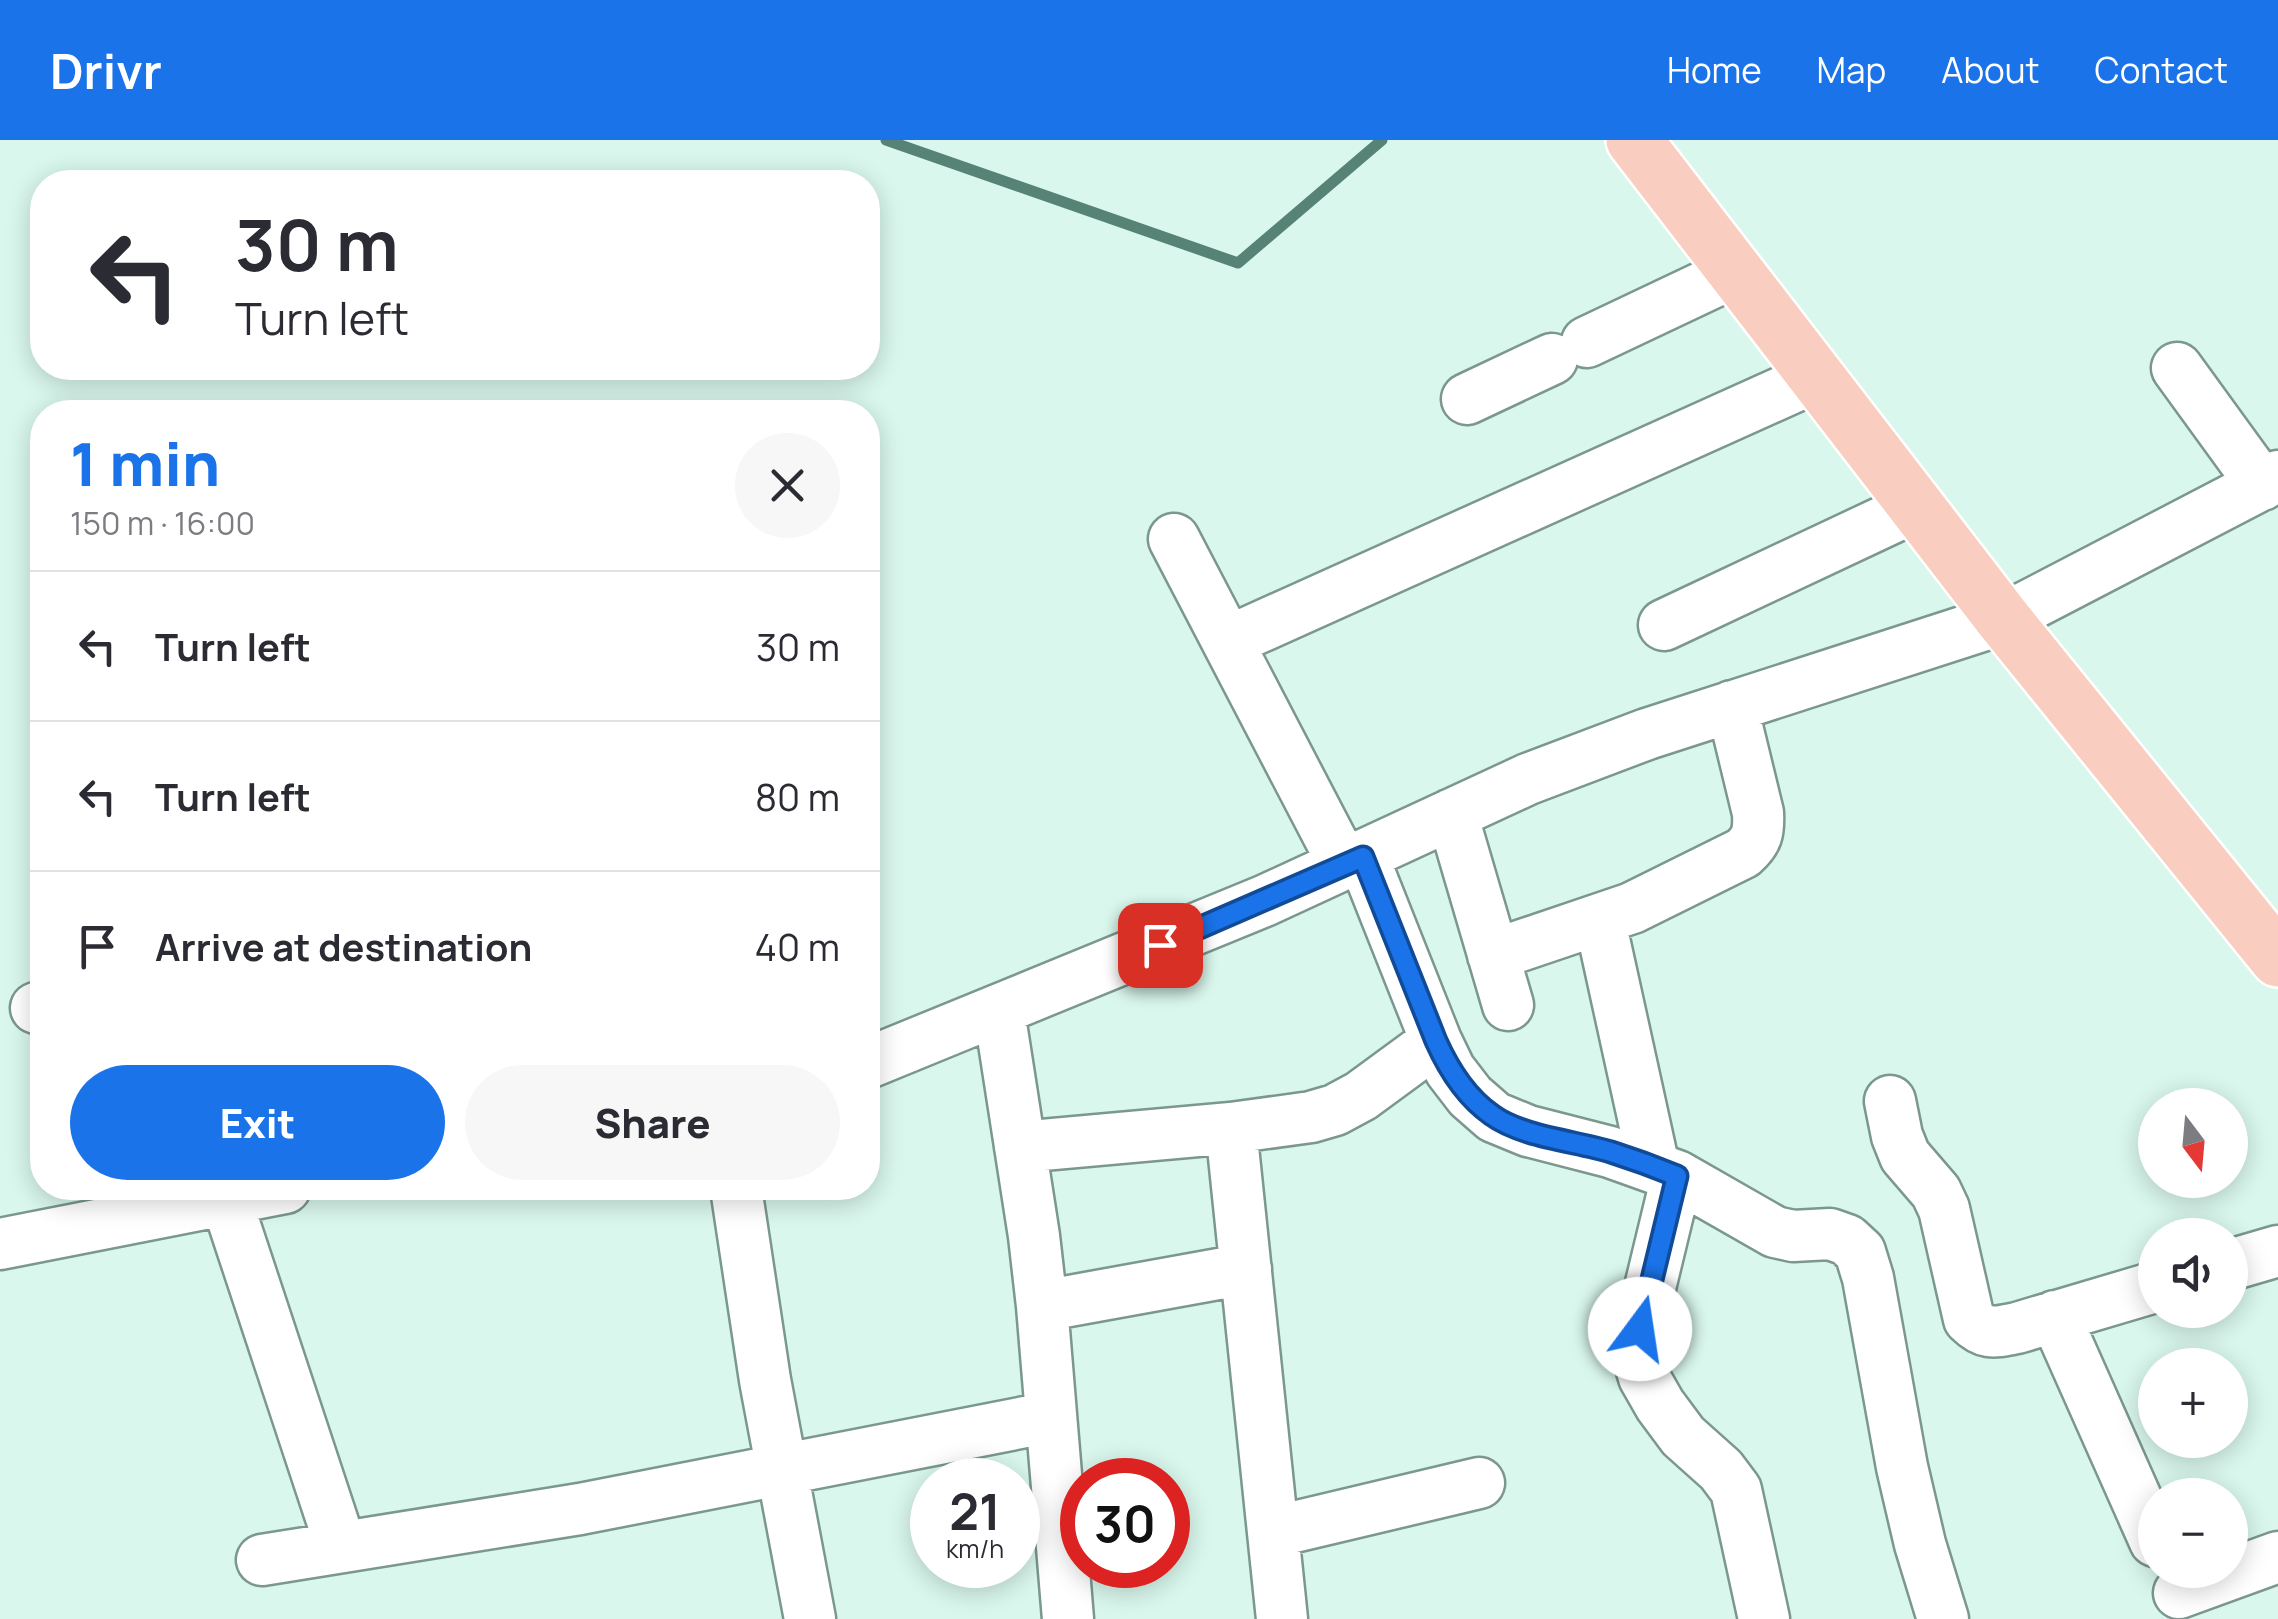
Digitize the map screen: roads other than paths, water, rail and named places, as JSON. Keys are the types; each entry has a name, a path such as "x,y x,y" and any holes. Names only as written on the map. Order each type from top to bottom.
{"main road":[{"path":"1634,140 2003,620 2275,950"}],"street":[{"path":"1467,399 1735,272"},
{"path":"880,1059 1229,916 1528,779 1647,734 2003,620 2270,480 2177,368"},
{"path":"1229,641 1816,377"},
{"path":"1664,625 1915,507"},
{"path":"1174,539 1353,861 1450,1070 1470,1096 1494,1118 1666,1171 1775,1232 1793,1236 1830,1234 1847,1240 1860,1252 1902,1466 1943,1619"},
{"path":"1494,955 1600,921 1658,897 1743,853 1754,843 1759,830 1758,813 1732,706"},
{"path":"1452,814 1508,1005"},
{"path":"1600,921 1666,1171 1638,1356 1644,1377 1682,1436 1721,1470 1736,1490 1764,1619"},
{"path":"999,1011 1042,1306 1068,1619"},
{"path":"1020,1146 1312,1118 1361,1096 1436,1041"},
{"path":"1890,1102 1906,1156 1936,1192 1944,1209 1969,1320 1980,1330 1995,1332 2138,1292"},
{"path":"1231,1128 1282,1619"},
{"path":"0,1244 221,1200"},
{"path":"226,1200 341,1547"},
{"path":"738,1200 765,1380 810,1619"},
{"path":"2248,1259 2278,1250"},
{"path":"1042,1306 1246,1269"},
{"path":"2054,1316 2138,1503"},
{"path":"262,1560 580,1510 1051,1417"},
{"path":"1273,1532 1479,1483"},
{"path":"2179,1594 2278,1557"}],"waterway":[{"path":"886,140 1238,263 1382,140"}]}
